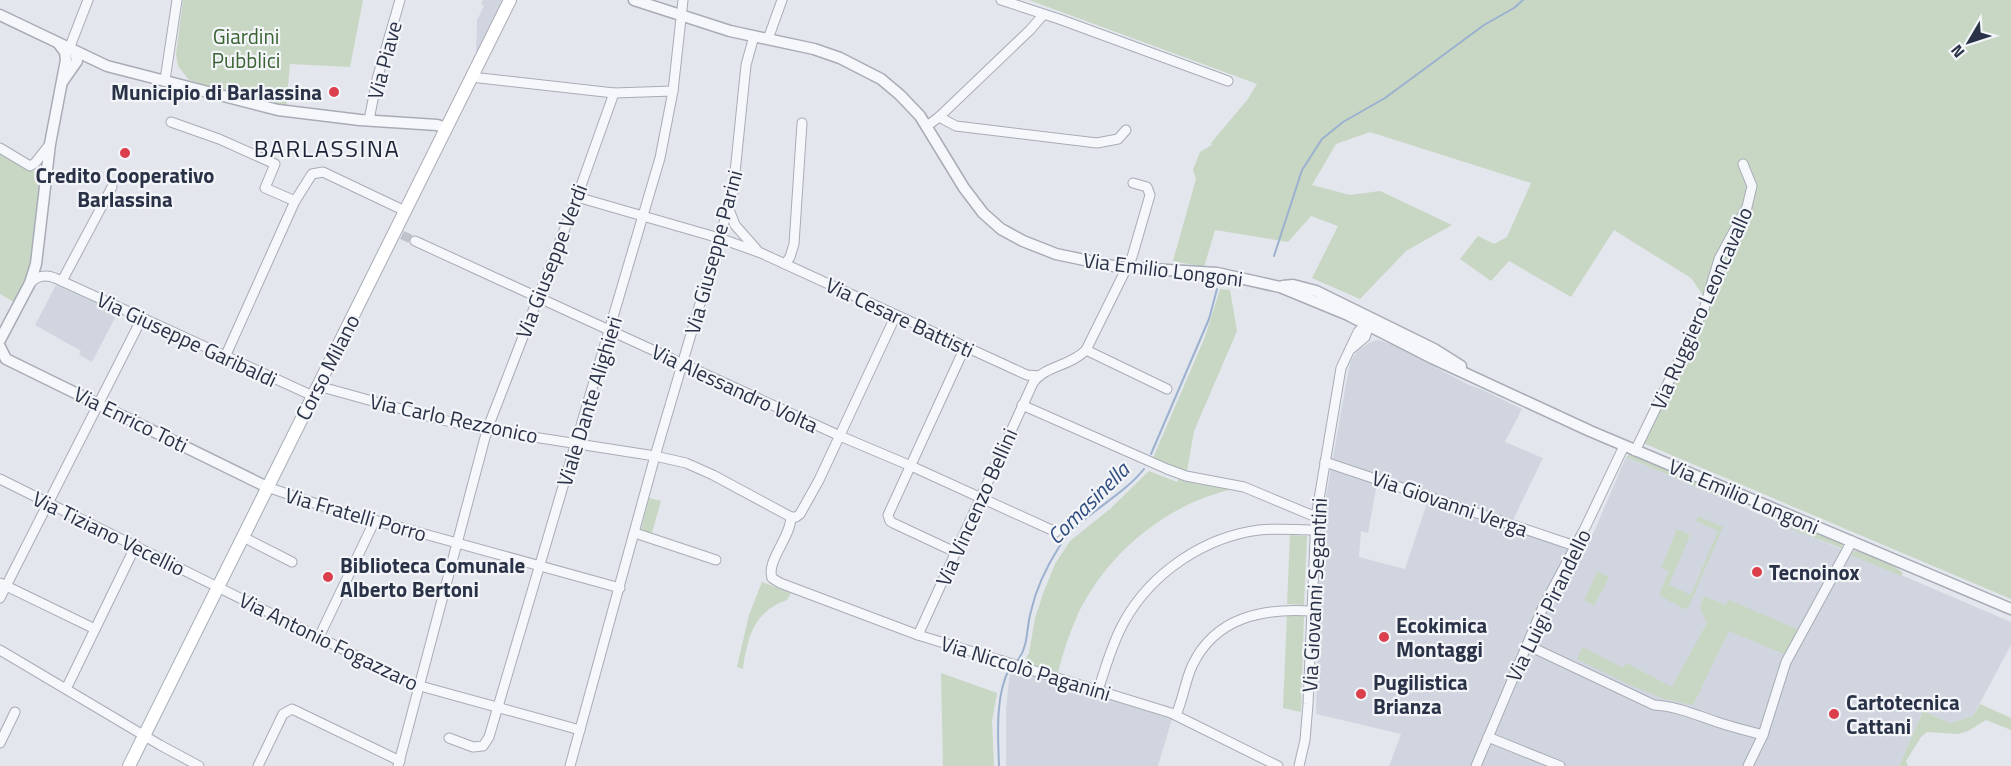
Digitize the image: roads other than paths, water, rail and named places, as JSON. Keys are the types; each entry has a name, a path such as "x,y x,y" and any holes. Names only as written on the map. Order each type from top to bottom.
{"main road":[{"name":"Corso Milano","path":"129,766 267,487 399,233 405,212 510,0"}],"street":[{"path":"0,340 30,283 38,257 50,144 62,84 69,66 77,61 72,50 88,0"},
{"path":"165,80 177,0"},
{"name":"Via Piave","path":"364,120 400,0"},
{"name":"Via Emilio Longoni","path":"634,0 681,17 814,49 881,79 900,95 927,126 974,202 1001,229 1023,241 1046,250 1127,268 1217,273 1280,287 1348,315 1431,358 1630,448 2011,609"},
{"name":"Viale Dante Alighieri","path":"449,738 476,747 483,746 489,737 660,158 673,91 683,0"},
{"path":"768,39 782,0"},
{"path":"1001,0 1228,81"},
{"path":"0,15 94,61 278,110 364,120 425,124 446,129"},
{"path":"927,126 1030,30 1043,15"},
{"name":"Via Giuseppe Parini","path":"570,766 655,456 734,184 748,55 754,36"},
{"path":"69,66 65,52 72,50"},
{"path":"69,66 94,61"},
{"path":"471,77 614,93 673,91"},
{"name":"Via Giuseppe Verdi","path":"399,764 487,430 577,197 614,93"},
{"path":"939,117 956,126 1086,143 1113,142 1126,130"},
{"path":"171,122 275,164 265,188 295,201"},
{"path":"785,264 795,244 802,123"},
{"path":"0,148 30,166 50,144"},
{"name":"Via Ruggiero Leoncavallo","path":"1630,448 1704,309 1719,259 1747,207 1752,186 1743,164"},
{"path":"225,357 295,201 310,176 315,172 323,172 405,212"},
{"path":"1037,378 1075,360 1086,351 1127,268 1135,251 1150,195 1147,187 1133,183"},
{"path":"62,281 112,187"},
{"name":"Via Cesare Battisti","path":"577,197 719,238 761,253 1037,378"},
{"name":"Via Cesare Battisti","path":"728,207 735,225 761,253"},
{"name":"Via Alessandro Volta","path":"415,241 840,436 1056,532"},
{"path":"38,257 42,268 51,276"},
{"path":"30,283 39,277 51,276"},
{"name":"Via Giuseppe Garibaldi","path":"51,276 225,357 316,391"},
{"name":"Via Emilio Longoni","path":"1280,287 1293,285 1316,291 1434,349 1478,378"},
{"name":"Via Emilio Longoni","path":"1316,291 1323,298 1358,315 1368,325"},
{"path":"791,517 800,514 840,436 896,315"},
{"path":"1348,315 1355,323 1358,338 1388,335"},
{"path":"0,598 3,584 142,318"},
{"name":"Via Emilio Longoni","path":"1368,325 1373,324 1423,350 1434,349"},
{"name":"Via Giovanni Segantini","path":"1299,766 1308,711 1316,517 1341,368 1346,354 1358,338 1367,334 1368,325"},
{"name":"Via Enrico Toti","path":"0,347 6,359 98,402 267,487"},
{"path":"955,552 893,523 889,519 889,513 965,347"},
{"path":"1086,351 1167,389"},
{"name":"Via Vincenzo Bellini","path":"918,635 1022,405 1037,378"},
{"name":"Via Carlo Rezzonico","path":"316,391 487,430 655,456 686,463 791,517"},
{"path":"1022,405 1167,469 1186,476 1244,487 1316,517"},
{"name":"Via Luigi Pirandello","path":"1476,766 1543,608 1630,448"},
{"name":"Via Giovanni Verga","path":"1325,462 1575,546"},
{"name":"Via Tiziano Vecellio","path":"0,479 218,587"},
{"name":"Via Fratelli Porro","path":"267,487 305,500 620,588"},
{"name":"Via Niccolò Paganini","path":"791,517 788,533 771,567 771,575 780,583 918,635 1176,715 1278,766"},
{"path":"319,637 375,520"},
{"path":"1098,690 1116,638 1128,615 1148,589 1180,561 1210,544 1245,533 1277,529 1314,530"},
{"path":"634,533 716,560"},
{"path":"243,537 292,562"},
{"path":"1748,766 1763,735 1786,662 1852,541"},
{"path":"66,689 136,545"},
{"path":"3,584 95,629"},
{"name":"Via Antonio Fogazzaro","path":"218,587 420,687 580,730"},
{"path":"1176,715 1188,676 1198,655 1224,628 1242,618 1264,612 1311,611"},
{"path":"1527,645 1654,705 1666,706 1763,735"},
{"path":"0,650 199,766"},
{"path":"258,766 283,714 292,709 399,764"},
{"path":"0,743 15,712"},
{"path":"1488,737 1560,766"}],"waterway":[{"path":"1274,256 1302,170 1322,139 1343,122 1385,98 1484,25 1514,8 1523,0"},
{"name":"Comasinella","path":"1151,454 1209,319 1217,289"},
{"name":"Comasinella","path":"1018,660 1026,642 1029,617 1036,594 1059,547 1076,526 1123,490 1144,469"},
{"name":"Comasinella","path":"999,766 999,704 1009,669"}],"tunnel":[{"path":"402,235 415,241"}],"place":[{"name":"Municipio di Barlassina","path":"334,92"},
{"name":"Credito Cooperativo Barlassina","path":"125,153"},
{"name":"Tecnoinox","path":"1757,572"},
{"name":"Biblioteca Comunale Alberto Bertoni","path":"328,577"},
{"name":"Ecokimica Montaggi","path":"1384,637"},
{"name":"Pugilistica Brianza","path":"1361,694"},
{"name":"Cartotecnica Cattani","path":"1834,714"}],"district":[{"name":"BARLASSINA","path":"327,148"}],"park label":[{"name":"Giardini Pubblici","path":"246,48"}]}
